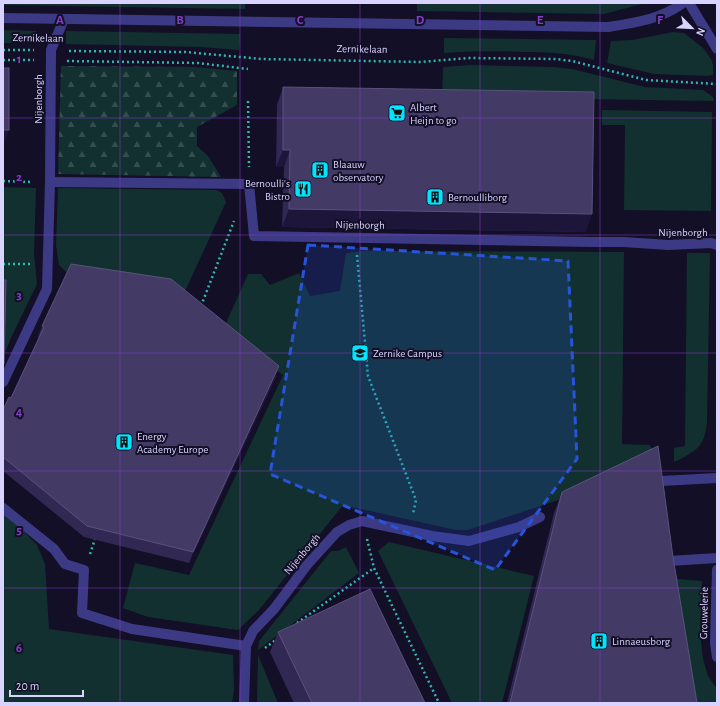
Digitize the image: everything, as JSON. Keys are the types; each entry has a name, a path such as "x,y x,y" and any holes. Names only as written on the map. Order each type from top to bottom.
{"street":[{"name":"Zernikelaan","path":"3,18 608,27 634,23 657,16 683,3"},
{"path":"689,3 717,49"},
{"name":"Nijenborgh","path":"3,382 47,289 51,55 64,19"},
{"name":"Nijenborgh","path":"50,182 249,184 254,236 624,242 668,245 711,243 717,245"},
{"path":"661,481 717,478"},
{"path":"3,508 54,548 65,564 84,570 82,613 132,629 246,646"},
{"path":"362,521 432,536 469,541 519,527 540,517"},
{"name":"Nijenborgh","path":"244,703 246,646 253,631 274,609 307,566 337,532 349,525 362,521"},
{"path":"669,561 717,558"},
{"name":"Grouwelerie","path":"717,570 715,643 717,658"}],"path":[{"name":"Zernikelaan","path":"3,50 51,55 185,52 262,59 421,62 468,58 556,59 572,61 646,80 717,84"},
{"path":"3,60 51,55 198,63 248,69"},
{"path":"3,181 50,182"},
{"path":"356,237 368,376 416,500 410,531"},
{"path":"3,264 48,264"},
{"path":"362,521 374,568 439,703"},
{"path":"295,624 374,568"},
{"path":"246,646 260,652 278,638"}],"highlighted area":[{"path":"308,245 568,261 577,459 495,570 270,474"}],"green space":[{"path":"3,3 245,3 245,9 3,5"},
{"path":"417,3 646,3 604,14 417,11"},
{"path":"3,30 36,31 36,43 3,43"},
{"path":"66,31 240,34 239,50 201,47 66,44"},
{"path":"673,32 684,33 703,48 711,59 713,65 713,75 654,74 607,63 611,41 632,40"},
{"path":"444,38 596,40 594,60 568,54 542,52 484,51 444,53"},
{"path":"470,65 553,67 572,69 645,87 703,90 713,97 714,101 442,97 443,67"},
{"path":"61,66 195,67 237,71 237,105 197,127 197,146 208,156 221,177 58,174"},
{"path":"602,110 712,112 711,211 624,210 625,125 602,125"},
{"path":"3,187 36,188 34,254 37,284 10,340 3,359"},
{"path":"58,188 216,190 222,193 226,202 181,300 68,274 59,265 56,245"},
{"path":"363,251 624,252 622,444 650,445 658,467 468,530 456,530 343,505 259,610 238,630 148,617 123,608 135,563 189,575 283,375 222,332 248,274 261,274 270,285 299,273 310,296 340,291 346,253"},
{"path":"687,253 710,253 707,422 704,437 698,448 674,462 674,448 685,446"},
{"path":"3,510 37,545 45,564 49,629 233,655 234,690 232,703 3,703"},
{"path":"389,542 534,576 502,703 452,703 378,551"},
{"path":"346,547 359,573 258,650 259,641 331,551 338,551"},
{"path":"666,578 702,581 701,641 703,659 708,676 717,689 717,703 686,703"},
{"path":"258,655 278,703 257,703"}],"building":[{"path":"3,68 9,68 9,130 3,130"},
{"name":"Bernoulliborg","path":"283,87 594,92 592,214 289,209 290,150 283,150"},
{"name":"Energy Academy Europe","path":"71,264 171,279 279,366 193,552 87,526 3,457 3,410 9,397 11,398"},
{"path":"3,280 6,280 4,364 3,364"},
{"name":"Linnaeusborg","path":"658,446 673,557 697,703 510,703 562,492"},
{"path":"370,589 425,703 312,703 278,632"}],"place":[{"name":"Albert Heijn to go","path":"397,113"},
{"name":"Blaauw observatory","path":"320,170"},
{"name":"Bernoulli's Bistro","path":"303,189"},
{"name":"Bernoulliborg","path":"435,197"},
{"name":"Zernike Campus","path":"360,353"},
{"name":"Energy Academy Europe","path":"124,442"},
{"name":"Linnaeusborg","path":"599,641"}]}
